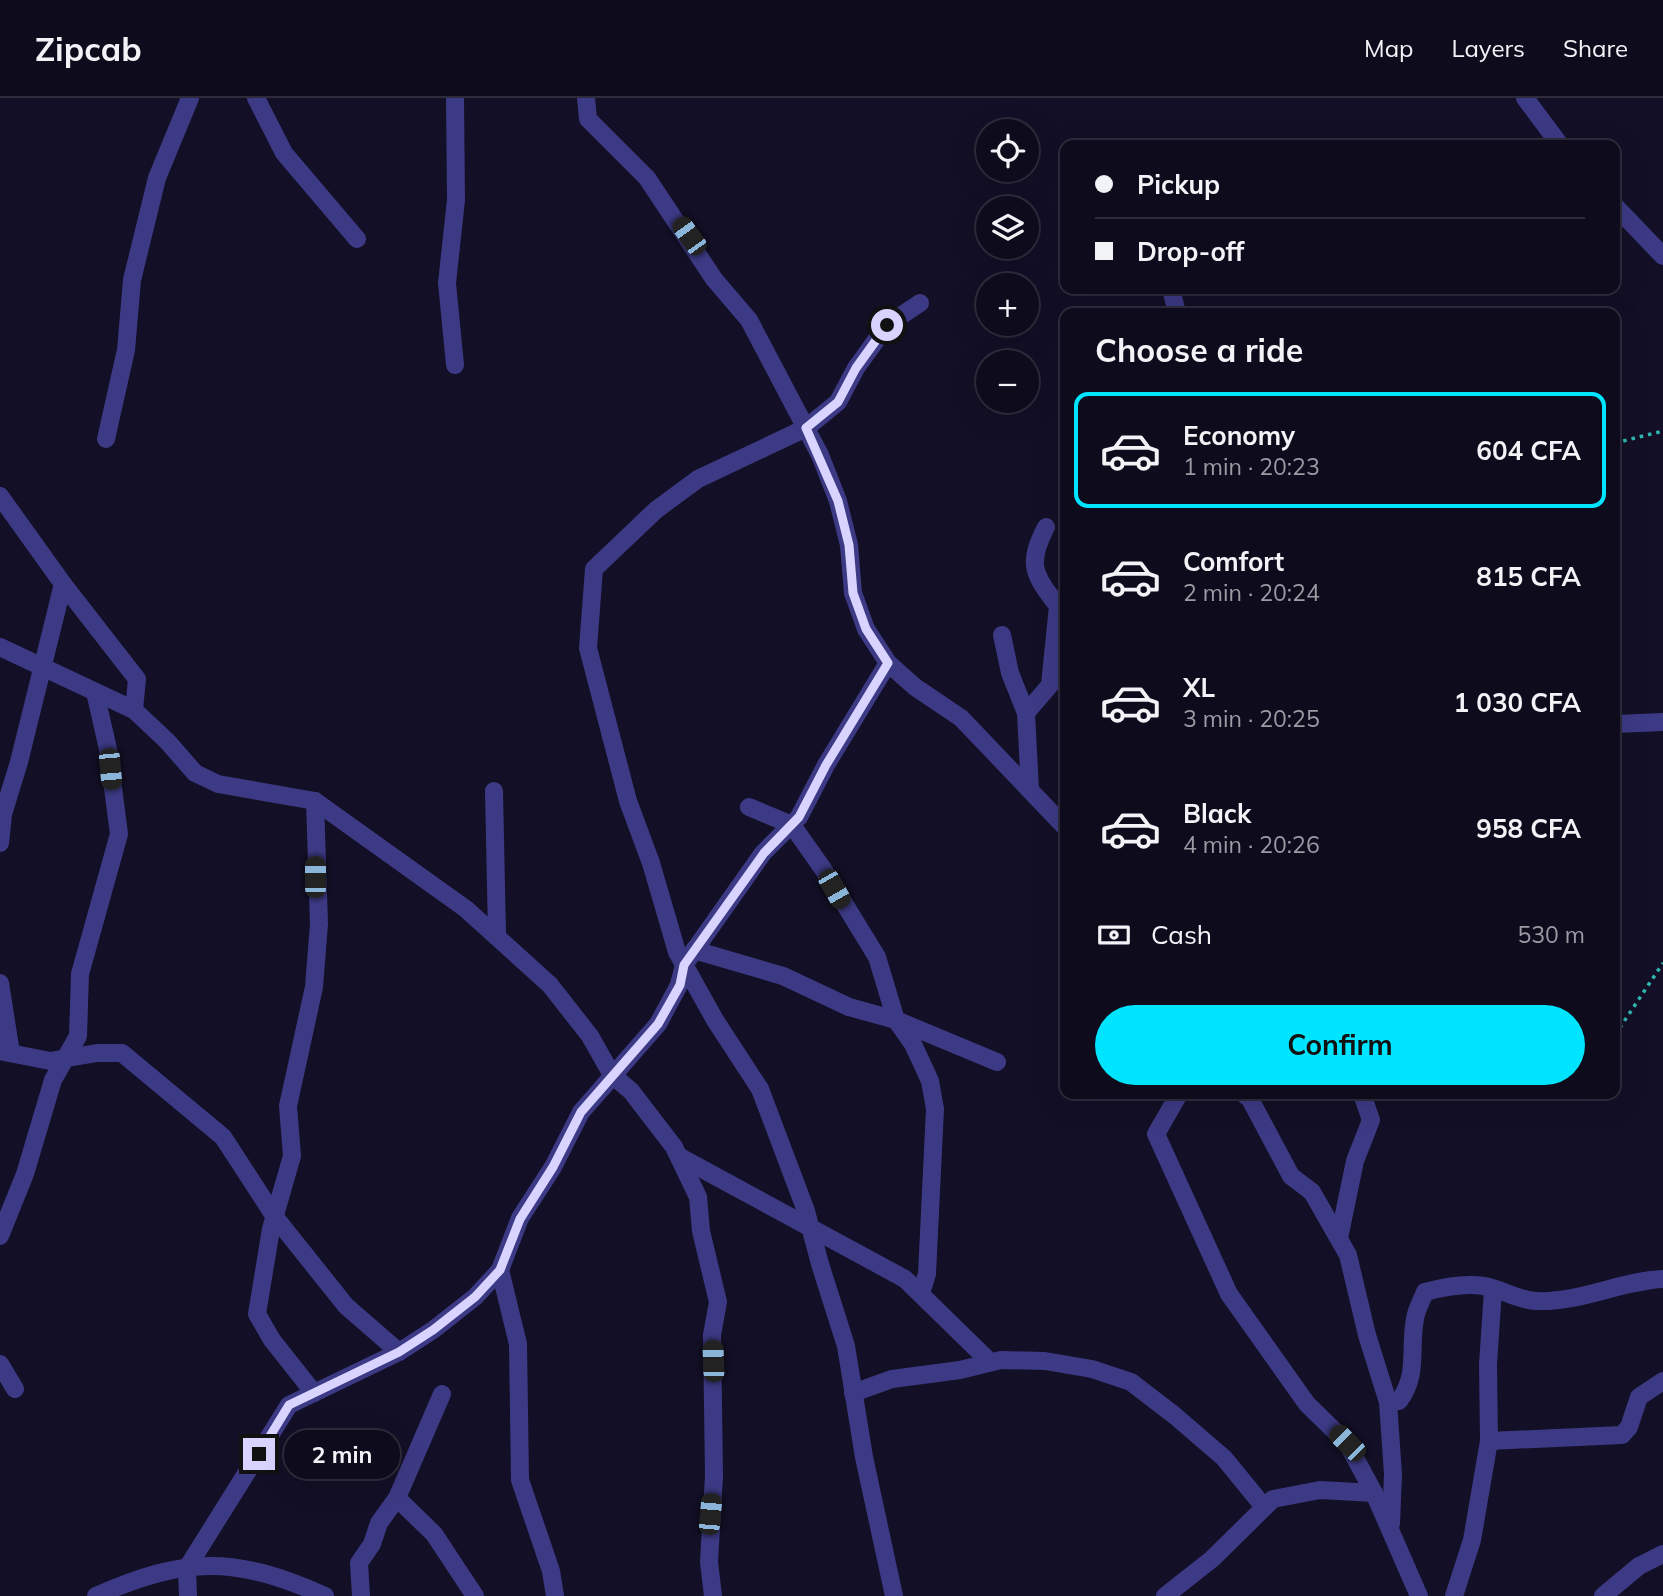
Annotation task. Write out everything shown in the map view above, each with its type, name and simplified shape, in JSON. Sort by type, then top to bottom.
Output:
[{"type":"street","points":[[106,439],[126,350],[132,280],[157,178],[190,98]]},
{"type":"street","points":[[256,98],[284,153],[357,239]]},
{"type":"street","points":[[455,98],[456,200],[447,283],[455,365]]},
{"type":"street","points":[[586,98],[588,118],[647,178],[714,279],[749,320],[806,428],[838,501],[849,545],[853,593],[866,629],[888,663],[915,687],[961,718],[1060,822]]},
{"type":"street","points":[[1525,98],[1556,140]]},
{"type":"street","points":[[1620,211],[1663,256]]},
{"type":"street","points":[[920,303],[887,325],[856,368],[838,402],[806,428],[698,479],[656,510],[594,569],[588,648],[628,801],[651,863],[677,952],[689,957],[783,976],[849,1007],[896,1020],[997,1062]]},
{"type":"street","points":[[0,496],[63,584],[137,679],[134,710]]},
{"type":"street","points":[[1026,713],[1050,685],[1054,661],[1058,606],[1040,583],[1033,566],[1035,548],[1046,527]]},
{"type":"street","points":[[0,843],[3,814],[19,762],[63,584]]},
{"type":"street","points":[[1002,635],[1010,673],[1026,713],[1030,790]]},
{"type":"street","points":[[0,647],[134,710],[195,772],[218,784],[315,801],[497,934],[550,985],[590,1036],[612,1075],[631,1091],[680,1157],[698,1197],[701,1231],[718,1302],[712,1335],[714,1476],[709,1562],[713,1596]]},
{"type":"street","points":[[188,1596],[187,1568],[289,1405],[399,1352],[433,1330],[475,1297],[500,1270],[520,1219],[553,1167],[581,1112],[658,1024],[680,985],[689,957],[764,853],[792,825],[888,663]]},
{"type":"street","points":[[0,1236],[25,1174],[53,1080],[78,1036],[80,974],[119,834],[108,749],[95,692]]},
{"type":"street","points":[[1620,724],[1663,722]]},
{"type":"street","points":[[494,791],[497,934]]},
{"type":"street","points":[[314,1393],[272,1340],[257,1314],[275,1217],[292,1156],[288,1106],[292,1077],[314,987],[319,923],[315,801]]},
{"type":"street","points":[[749,807],[792,825],[877,957],[896,1020],[913,1044],[930,1081],[935,1110],[927,1274],[921,1293]]},
{"type":"street","points":[[689,957],[715,1020],[760,1089],[791,1166],[811,1228],[846,1346],[894,1596]]},
{"type":"street","points":[[0,983],[6,1052],[50,1061],[122,1053],[223,1137],[275,1217],[346,1306],[399,1352]]},
{"type":"street","points":[[1176,1099],[1156,1134],[1229,1294],[1307,1404],[1347,1443],[1374,1493],[1419,1596]]},
{"type":"street","points":[[1250,1099],[1291,1176],[1312,1192],[1348,1255],[1367,1335],[1388,1402],[1393,1474],[1390,1531]]},
{"type":"street","points":[[1339,1238],[1355,1161],[1371,1120],[1364,1099]]},
{"type":"street","points":[[680,1157],[878,1263],[921,1293],[990,1362]]},
{"type":"street","points":[[500,1270],[518,1344],[520,1480],[551,1571],[555,1596]]},
{"type":"street","points":[[1388,1402],[1399,1401],[1409,1388],[1415,1356],[1415,1319],[1425,1292],[1445,1286],[1484,1286],[1535,1301],[1581,1297],[1648,1280],[1663,1279]]},
{"type":"street","points":[[1454,1596],[1472,1540],[1489,1441],[1488,1364],[1493,1290]]},
{"type":"street","points":[[853,1393],[892,1379],[990,1362],[1045,1361],[1093,1369],[1131,1382],[1224,1458],[1264,1507]]},
{"type":"street","points":[[0,1364],[15,1389]]},
{"type":"street","points":[[1489,1441],[1622,1435],[1629,1427],[1639,1397],[1663,1381]]},
{"type":"street","points":[[361,1596],[359,1563],[372,1544],[379,1523],[397,1498],[442,1394]]},
{"type":"street","points":[[1165,1596],[1213,1559],[1273,1499],[1320,1490],[1374,1493]]},
{"type":"street","points":[[397,1498],[434,1534],[475,1596]]},
{"type":"street","points":[[1603,1596],[1639,1566],[1663,1554]]},
{"type":"street","points":[[96,1596],[130,1581],[213,1563],[263,1572],[288,1588],[325,1596]]},
{"type":"path","points":[[1620,442],[1663,431]]},
{"type":"path","points":[[1620,1028],[1663,963]]},
{"type":"route","points":[[259,1454],[289,1405],[399,1352],[433,1330],[475,1297],[500,1270],[520,1219],[553,1167],[581,1112],[658,1024],[680,985],[684,965],[722,908],[764,853],[799,817],[826,765],[888,663],[866,629],[853,593],[849,545],[838,501],[806,428],[838,402],[856,368],[887,325]]}]
